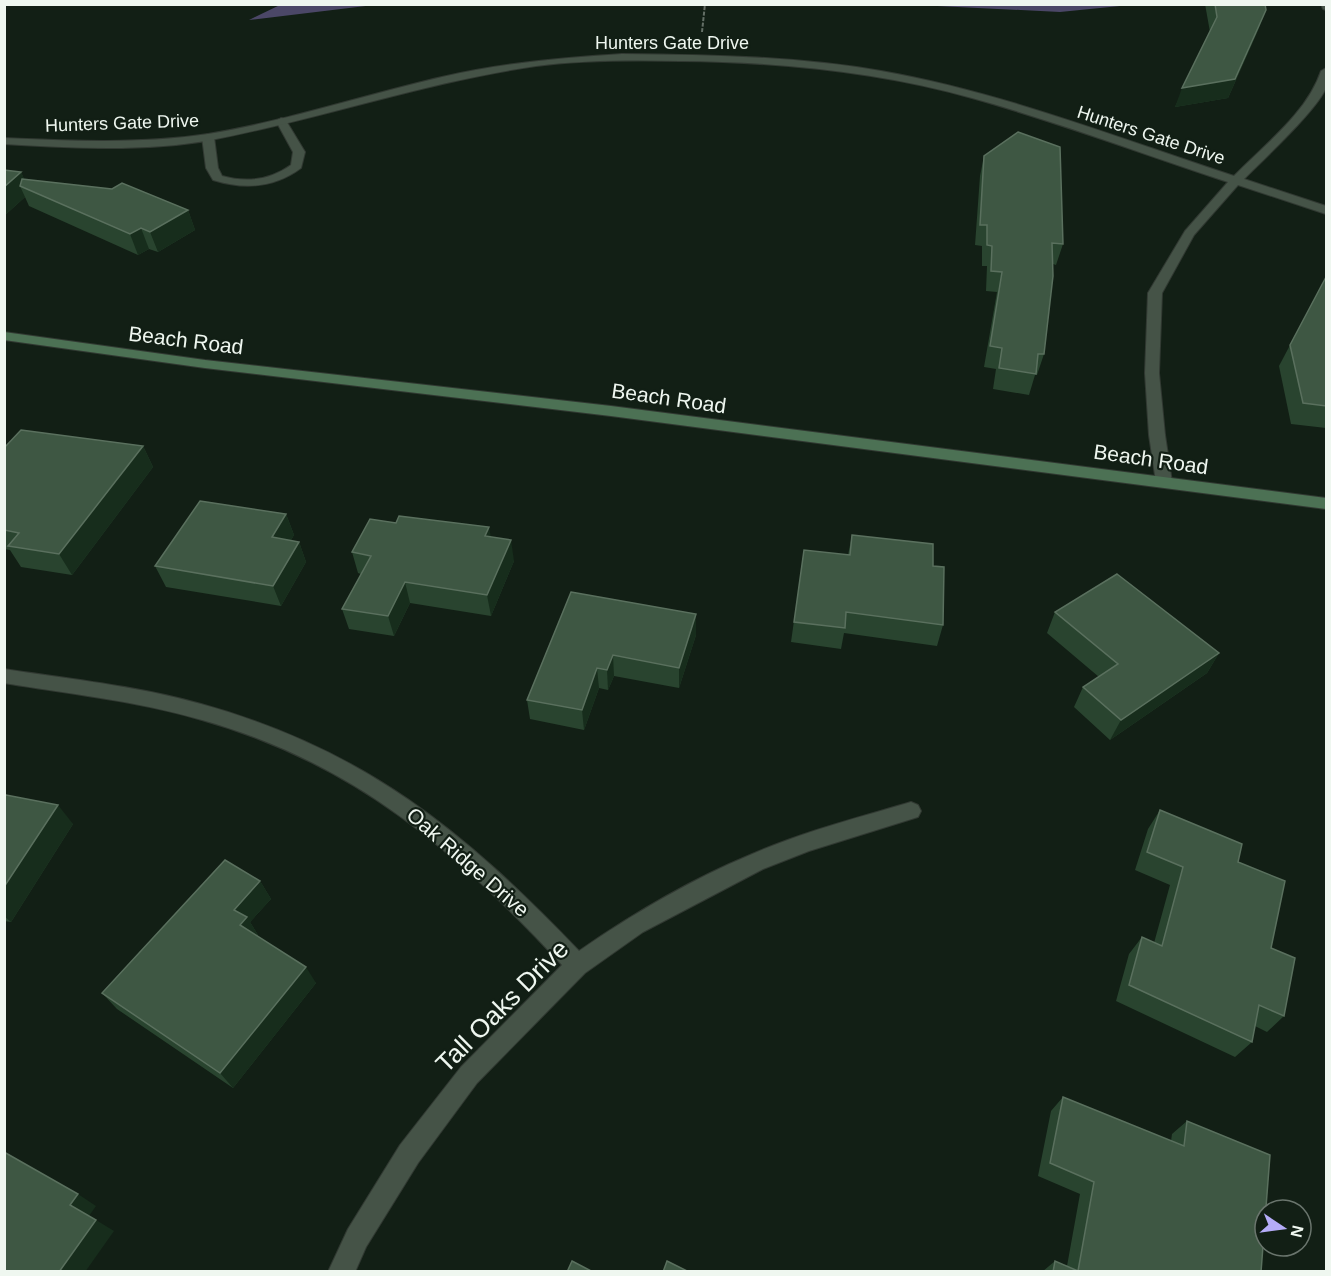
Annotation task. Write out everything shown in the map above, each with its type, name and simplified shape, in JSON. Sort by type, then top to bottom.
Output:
[{"type":"street","name":"Hunters Gate Drive","points":[[4,141],[135,143],[208,136],[281,121],[445,80],[538,63],[622,57],[750,59],[846,69],[951,89],[1022,110],[1326,210]]},
{"type":"street","points":[[1164,482],[1157,435],[1152,373],[1155,292],[1189,234],[1298,117],[1320,89],[1326,71]]},
{"type":"street","points":[[208,136],[212,168],[217,178],[241,184],[256,184],[280,177],[297,166],[299,152],[281,121]]},
{"type":"street","name":"Beach Road","points":[[4,336],[205,364],[611,411],[1326,504]]},
{"type":"street","name":"Oak Ridge Drive","points":[[4,676],[165,703],[264,733],[313,753],[375,787],[429,824],[480,867],[577,965]]},
{"type":"street","name":"Tall Oaks Drive","points":[[341,1272],[357,1238],[409,1154],[462,1084],[577,965],[636,925],[756,862],[807,842],[911,812]]},
{"type":"path","points":[[702,34],[705,4]]},
{"type":"shaded area","points":[[282,4],[374,4],[374,5],[249,20]]},
{"type":"shaded area","points":[[1130,4],[1060,12],[917,5]]},
{"type":"building","points":[[1215,4],[1265,4],[1266,10],[1235,79],[1182,88],[1217,17]]},
{"type":"building","points":[[1018,132],[1060,147],[1063,244],[1052,243],[1053,276],[1044,354],[1038,354],[1036,374],[999,368],[1002,348],[990,346],[1002,272],[991,271],[992,246],[987,245],[987,225],[980,225],[984,156]]},
{"type":"building","points":[[4,170],[21,172],[4,187]]},
{"type":"building","points":[[22,179],[112,189],[122,183],[188,210],[150,232],[141,228],[130,234],[20,186]]},
{"type":"building","points":[[1326,277],[1326,406],[1303,403],[1290,345]]},
{"type":"building","points":[[21,430],[143,446],[59,554],[8,546],[19,533],[4,530],[4,448]]},
{"type":"building","points":[[200,501],[286,514],[272,537],[299,542],[273,586],[155,566]]},
{"type":"building","points":[[399,516],[489,527],[485,536],[511,540],[487,595],[405,582],[388,616],[342,609],[371,556],[352,552],[370,519],[396,523]]},
{"type":"building","points":[[852,535],[933,544],[933,566],[944,567],[943,625],[846,612],[845,628],[794,622],[804,550],[850,555]]},
{"type":"building","points":[[1117,574],[1219,653],[1121,720],[1083,687],[1118,664],[1055,612]]},
{"type":"building","points":[[571,592],[696,614],[679,668],[613,655],[607,670],[597,668],[582,710],[527,700]]},
{"type":"building","points":[[6,795],[58,805],[4,887],[4,797]]},
{"type":"building","points":[[1160,810],[1242,844],[1238,862],[1285,881],[1271,948],[1295,958],[1284,1016],[1259,1005],[1252,1042],[1129,985],[1142,937],[1162,946],[1183,867],[1147,852]]},
{"type":"building","points":[[225,860],[260,881],[234,910],[247,917],[240,925],[306,967],[220,1073],[102,993]]},
{"type":"building","points":[[1063,1097],[1184,1146],[1187,1121],[1270,1155],[1267,1198],[1253,1198],[1253,1258],[1262,1258],[1261,1272],[1053,1272],[1055,1261],[1078,1271],[1094,1182],[1050,1163]]},
{"type":"building","points":[[4,1152],[78,1194],[70,1205],[96,1220],[59,1272],[4,1272]]},
{"type":"building","points":[[572,1261],[593,1272],[567,1272]]},
{"type":"building","points":[[667,1261],[689,1272],[663,1272]]}]
